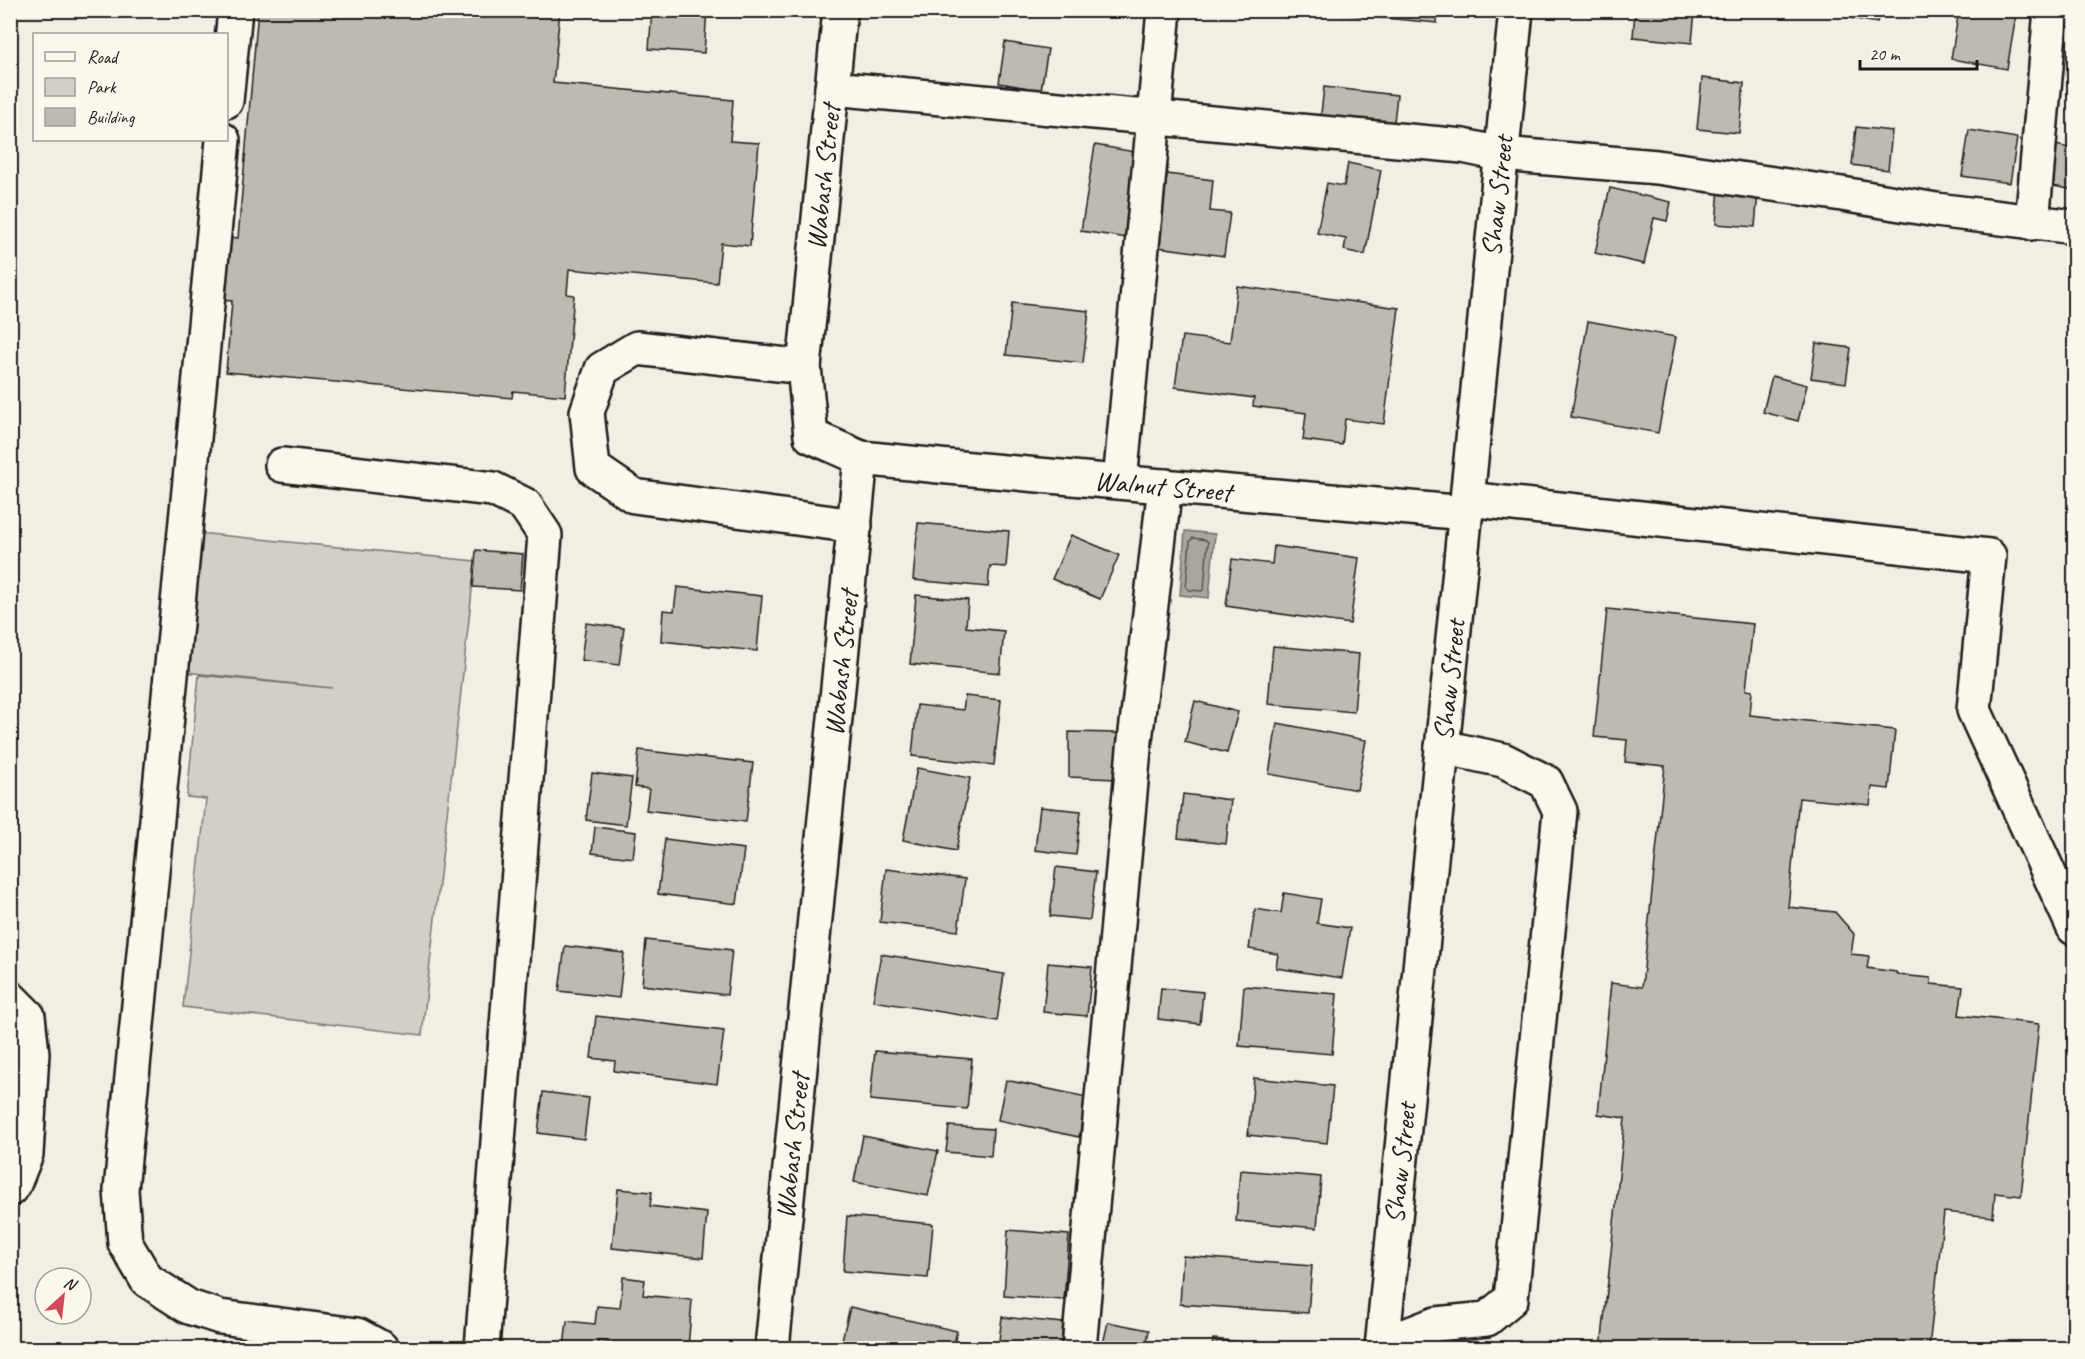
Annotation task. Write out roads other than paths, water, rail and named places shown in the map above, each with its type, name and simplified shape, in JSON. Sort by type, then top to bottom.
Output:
[{"type":"street","points":[[228,81],[235,10]]},
{"type":"street","name":"Wabash Street","points":[[772,1348],[861,458],[811,436],[804,367],[840,10]]},
{"type":"street","points":[[1120,482],[1164,10]]},
{"type":"street","name":"Shaw Street","points":[[1382,1346],[1516,10]]},
{"type":"street","points":[[2032,223],[2051,10]]},
{"type":"street","points":[[832,88],[1463,146],[1501,154],[1657,167],[2032,223],[2074,227]]},
{"type":"street","points":[[223,141],[121,1190],[125,1243],[147,1280],[189,1307],[220,1317],[357,1335],[381,1348]]},
{"type":"street","points":[[804,367],[637,348],[602,369],[586,412],[593,468],[634,496],[855,526]]},
{"type":"street","name":"Walnut Street","points":[[861,458],[1165,486],[1466,506],[1989,556],[1974,711],[2074,928]]},
{"type":"street","points":[[282,465],[493,489],[525,505],[545,535],[482,1348]]},
{"type":"street","points":[[1078,1348],[1134,749],[1165,486]]},
{"type":"street","points":[[1382,1346],[1436,1324],[1487,1318],[1511,1299],[1560,812],[1546,782],[1503,760],[1442,747]]},
{"type":"street","points":[[10,998],[28,1016],[32,1053],[26,1154],[10,1189]]},
{"type":"water","points":[[1185,531],[1215,534],[1209,598],[1180,595]]}]
